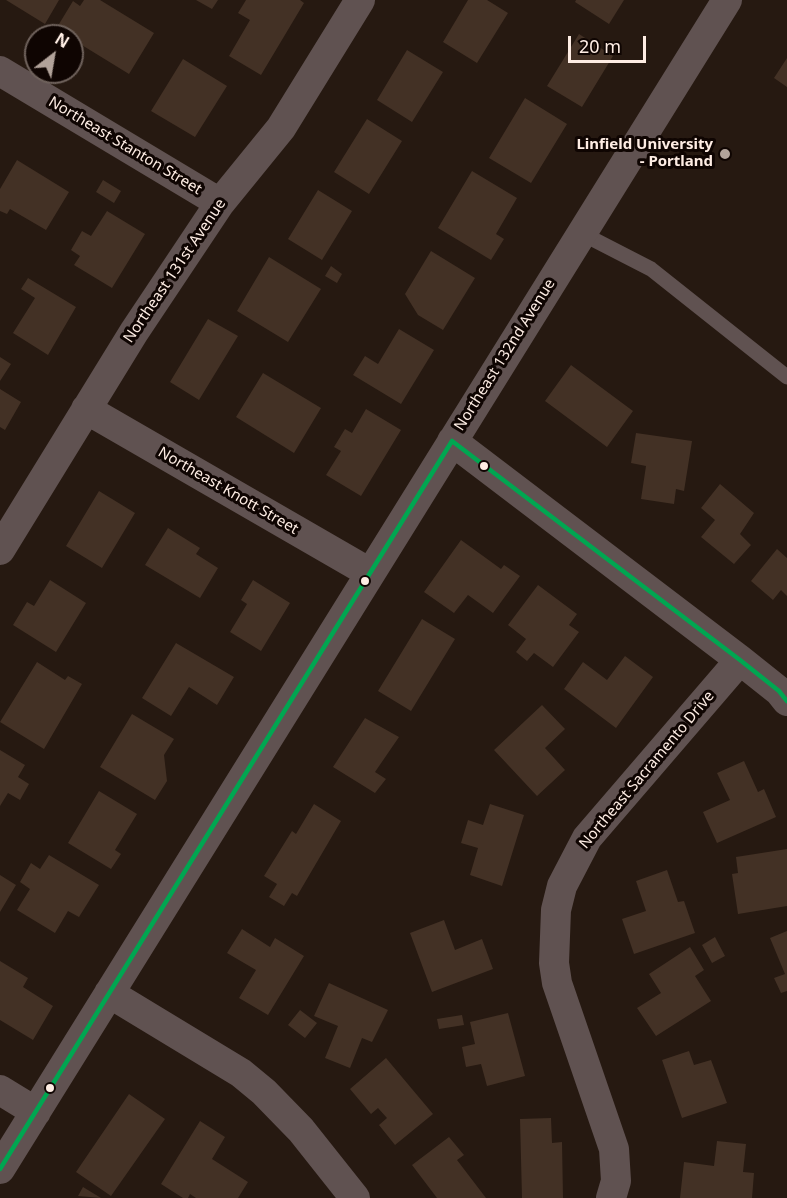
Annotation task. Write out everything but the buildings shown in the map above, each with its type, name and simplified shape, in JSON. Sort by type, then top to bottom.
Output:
[{"type":"street","name":"Northeast 131st Avenue","points":[[0,550],[134,332],[220,203],[281,128],[360,0]]},
{"type":"street","name":"Northeast 132nd Avenue","points":[[0,1169],[727,0]]},
{"type":"street","name":"Northeast Stanton Street","points":[[0,71],[220,203]]},
{"type":"street","name":"Northeast Knott Street","points":[[86,409],[370,573]]},
{"type":"street","points":[[452,441],[740,660],[787,701]]},
{"type":"street","name":"Northeast Sacramento Drive","points":[[611,1198],[616,1181],[614,1149],[557,982],[554,963],[556,910],[562,886],[587,838],[740,660]]},
{"type":"street","points":[[109,993],[241,1073],[264,1092],[301,1130],[355,1198]]},
{"type":"street","points":[[0,1090],[36,1112]]},
{"type":"lane","points":[[581,233],[651,270],[787,377]]},
{"type":"transit line","points":[[452,441],[740,660],[779,691],[787,701]]},
{"type":"transit line","points":[[0,1169],[452,441]]},
{"type":"place","name":"Linfield University - Portland","points":[[725,154]]}]
